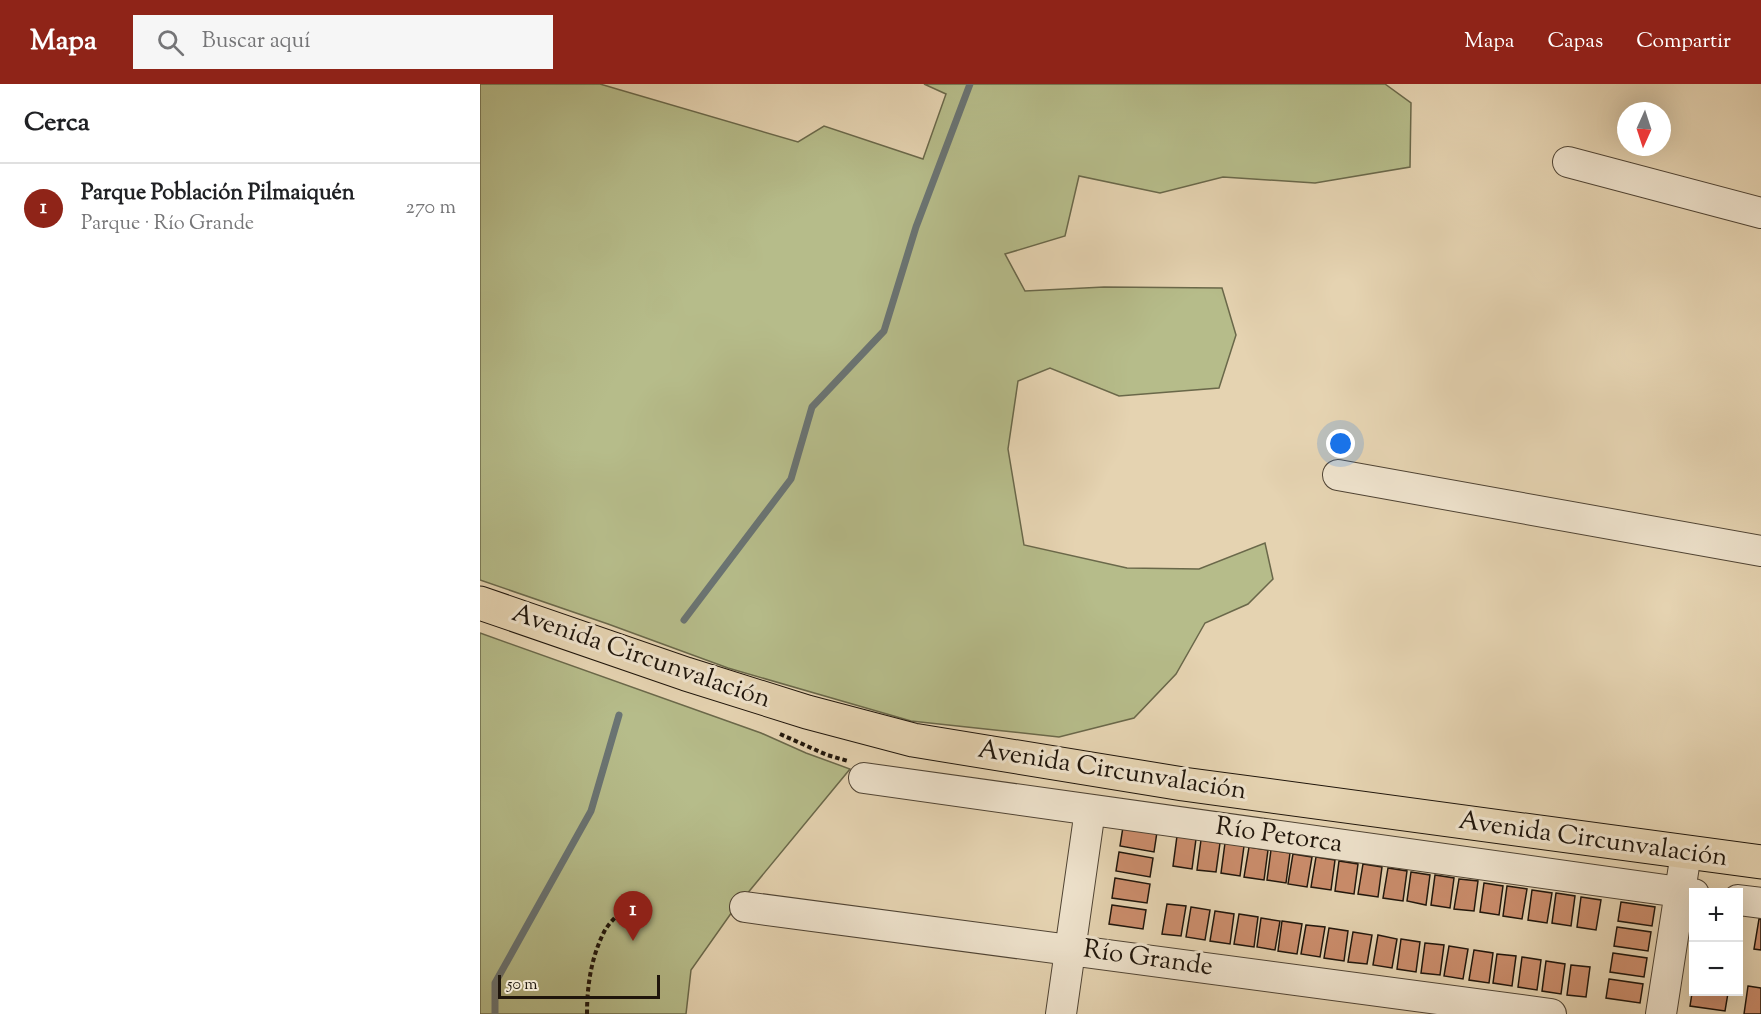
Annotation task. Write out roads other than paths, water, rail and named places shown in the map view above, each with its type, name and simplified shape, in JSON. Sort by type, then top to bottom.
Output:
[{"type":"main road","name":"Avenida Circunvalación","points":[[480,603],[796,709],[913,740],[1183,784],[1761,862]]},
{"type":"street","points":[[1568,162],[1761,213]]},
{"type":"street","points":[[1338,475],[1761,550]]},
{"type":"street","name":"Río Petorca","points":[[864,778],[1687,893]]},
{"type":"street","points":[[1061,1014],[1090,810]]},
{"type":"street","points":[[1660,1014],[1687,893],[1686,853]]},
{"type":"street","points":[[1743,901],[1761,903]]},
{"type":"street","name":"Río Grande","points":[[745,907],[1551,1014]]},
{"type":"waterway","points":[[684,620],[791,479],[812,407],[884,331],[916,227],[970,84]]},
{"type":"waterway","points":[[495,1014],[495,983],[591,811],[619,715]]},
{"type":"place","name":"Parque Población Pilmaiquén","points":[[633,941]]}]
